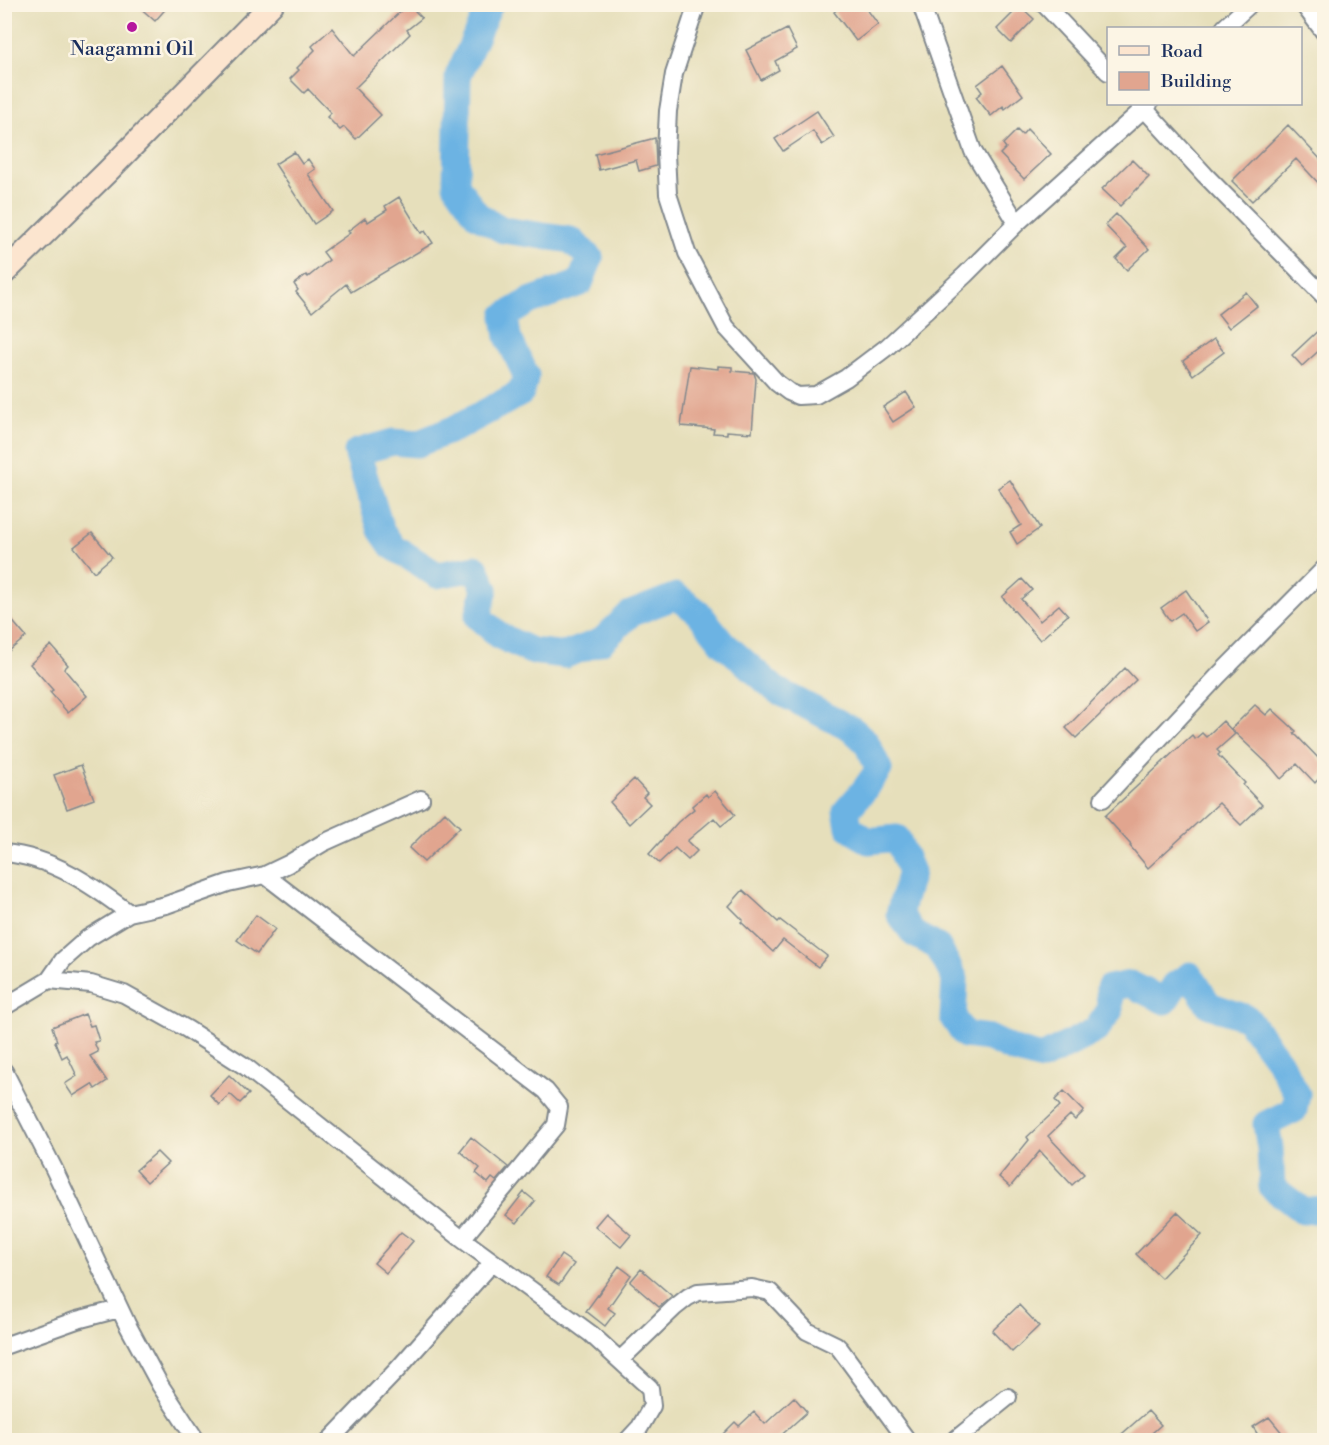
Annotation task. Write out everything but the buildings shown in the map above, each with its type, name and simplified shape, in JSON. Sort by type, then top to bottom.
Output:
[{"type":"main road","points":[[4,273],[272,4]]},
{"type":"street","points":[[697,4],[674,74],[668,111],[666,153],[668,194],[687,253],[726,327],[777,383],[789,392],[798,396],[816,395],[846,378],[887,347],[1144,105],[1205,175],[1324,296]]},
{"type":"street","points":[[921,4],[973,151],[1017,224]]},
{"type":"street","points":[[1044,4],[1107,71]]},
{"type":"street","points":[[1225,27],[1250,4]]},
{"type":"street","points":[[1303,4],[1324,32]]},
{"type":"street","points":[[1103,799],[1219,675],[1324,569]]},
{"type":"street","points":[[4,1007],[50,980],[63,960],[88,938],[129,913],[166,905],[228,883],[265,875],[323,843],[421,799]]},
{"type":"street","points":[[4,853],[24,854],[59,868],[98,889],[129,913]]},
{"type":"street","points":[[265,875],[546,1091],[559,1107],[556,1125],[462,1239]]},
{"type":"street","points":[[50,980],[92,984],[124,994],[187,1029],[262,1079],[462,1239],[563,1312],[621,1359],[646,1384],[652,1397],[652,1406],[647,1417],[628,1440]]},
{"type":"street","points":[[4,1071],[54,1169],[119,1309],[160,1385],[196,1440]]},
{"type":"street","points":[[330,1440],[397,1370],[493,1262]]},
{"type":"street","points":[[621,1359],[688,1297],[698,1292],[761,1288],[773,1295],[807,1331],[840,1349],[907,1440]]},
{"type":"street","points":[[4,1346],[69,1323],[119,1309]]},
{"type":"street","points":[[955,1440],[1008,1397]]},
{"type":"waterway","points":[[490,4],[458,76],[456,185],[477,215],[503,230],[571,240],[590,258],[580,283],[530,301],[505,316],[508,337],[526,375],[521,393],[456,428],[417,444],[393,442],[357,452],[381,530],[392,546],[437,575],[476,568],[485,589],[478,617],[500,636],[531,651],[565,655],[602,641],[630,614],[676,596],[698,612],[723,643],[776,690],[853,730],[866,742],[879,769],[846,811],[849,827],[868,841],[897,838],[911,872],[899,914],[914,934],[938,947],[955,979],[953,1018],[965,1035],[989,1038],[1014,1050],[1042,1058],[1096,1030],[1110,1010],[1109,988],[1130,984],[1165,1001],[1175,985],[1190,975],[1209,1005],[1247,1018],[1279,1061],[1297,1094],[1294,1110],[1266,1124],[1272,1187],[1303,1211],[1324,1209]]},
{"type":"place","name":"Naagamni Oil","points":[[132,27]]}]
